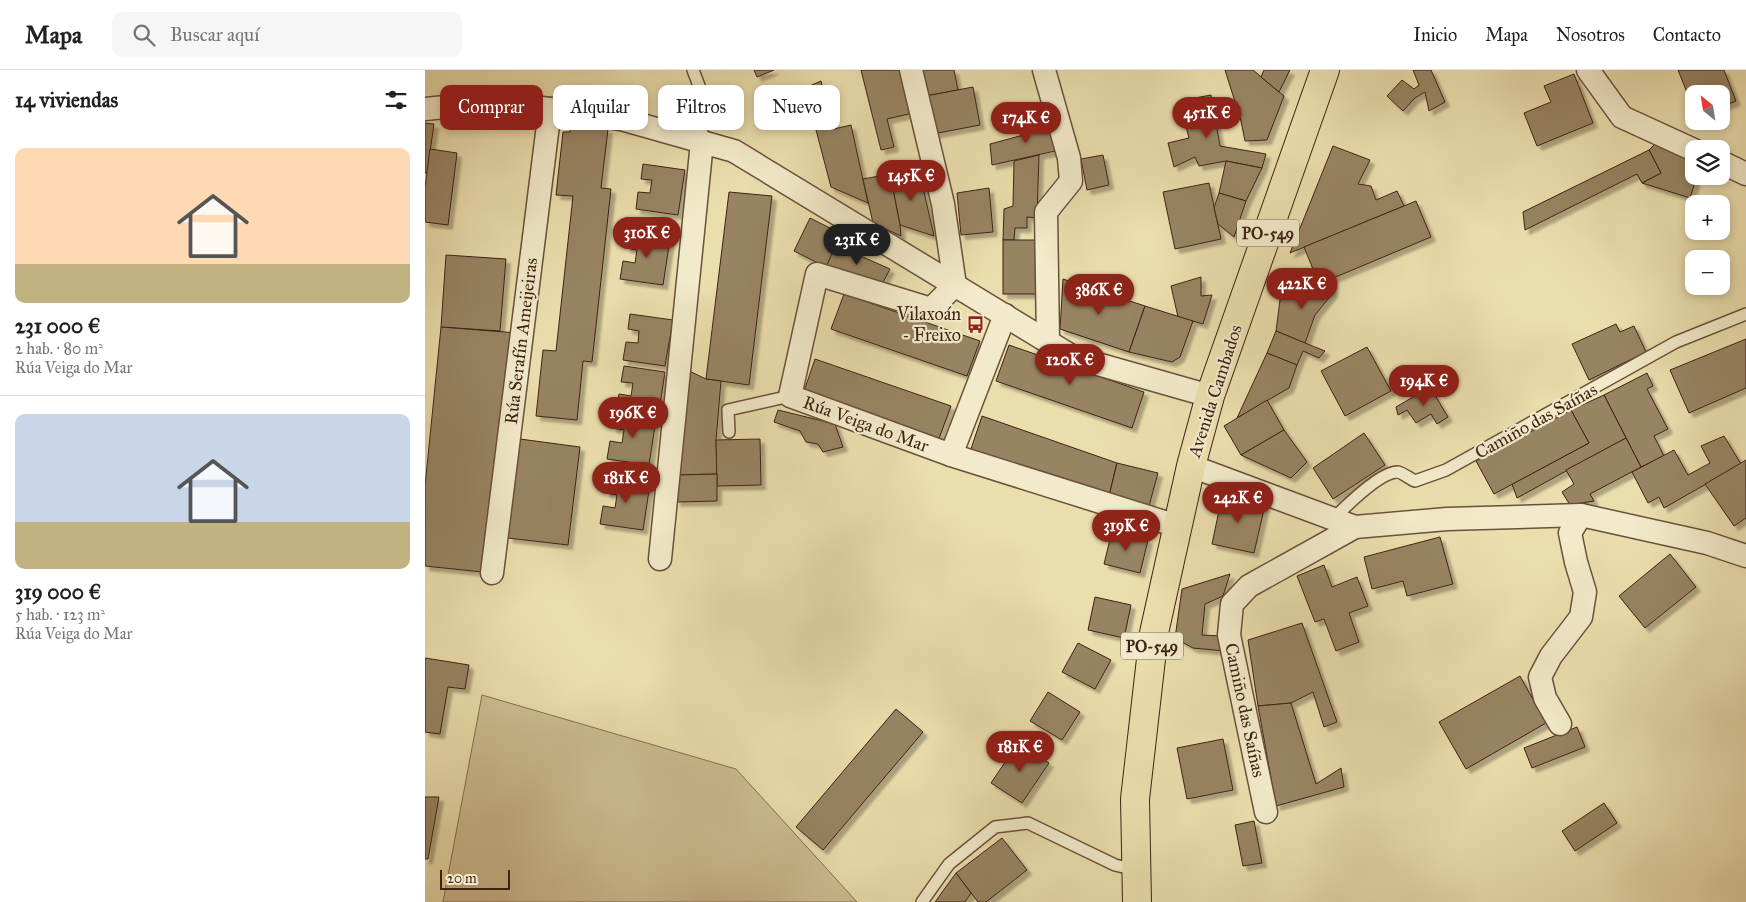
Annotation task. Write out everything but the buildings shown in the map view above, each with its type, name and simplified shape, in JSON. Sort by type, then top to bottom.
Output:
[{"type":"main road","name":"Avenida Cambados","points":[[1137,902],[1135,799],[1154,632],[1177,526],[1210,396],[1325,70]]},
{"type":"street","points":[[911,70],[943,204],[955,285]]},
{"type":"street","points":[[1044,70],[1069,158],[1071,182],[1046,212],[1049,341]]},
{"type":"street","points":[[1588,70],[1622,117],[1685,146]]},
{"type":"street","points":[[425,109],[464,106],[527,106],[550,109],[621,119],[734,151],[1073,357],[1210,396]]},
{"type":"street","name":"Rúa Serafín Ameijeiras","points":[[492,572],[550,109]]},
{"type":"street","points":[[660,559],[702,142]]},
{"type":"street","points":[[1730,166],[1746,174]]},
{"type":"street","name":"Rúa Veiga do Mar","points":[[955,285],[931,309],[817,274],[790,396],[951,456],[1177,526]]},
{"type":"street","name":"Rúa Veiga do Mar","points":[[951,456],[1005,315]]},
{"type":"street","name":"Camiño das Saíñas","points":[[1191,466],[1355,527]]},
{"type":"street","points":[[1560,724],[1545,698],[1540,677],[1551,656],[1581,617],[1585,592],[1570,533],[1581,515]]},
{"type":"street","name":"Camiño das Saíñas","points":[[1266,812],[1229,635],[1232,604],[1249,586],[1355,527],[1447,519],[1581,515],[1707,543],[1746,556]]},
{"type":"lane","points":[[693,70],[701,90],[702,142]]},
{"type":"lane","name":"Camiño das Saíñas","points":[[1333,519],[1365,489],[1388,474],[1399,472],[1415,481],[1446,470],[1676,342],[1746,314]]},
{"type":"lane","points":[[729,432],[728,410],[790,396]]},
{"type":"lane","points":[[922,902],[949,864],[995,827],[1028,823],[1115,865],[1136,870]]},
{"type":"shaded area","points":[[482,695],[736,769],[857,902],[443,902]]},
{"type":"place","name":"Vilaxoán - Freixo","points":[[975,324]]}]
